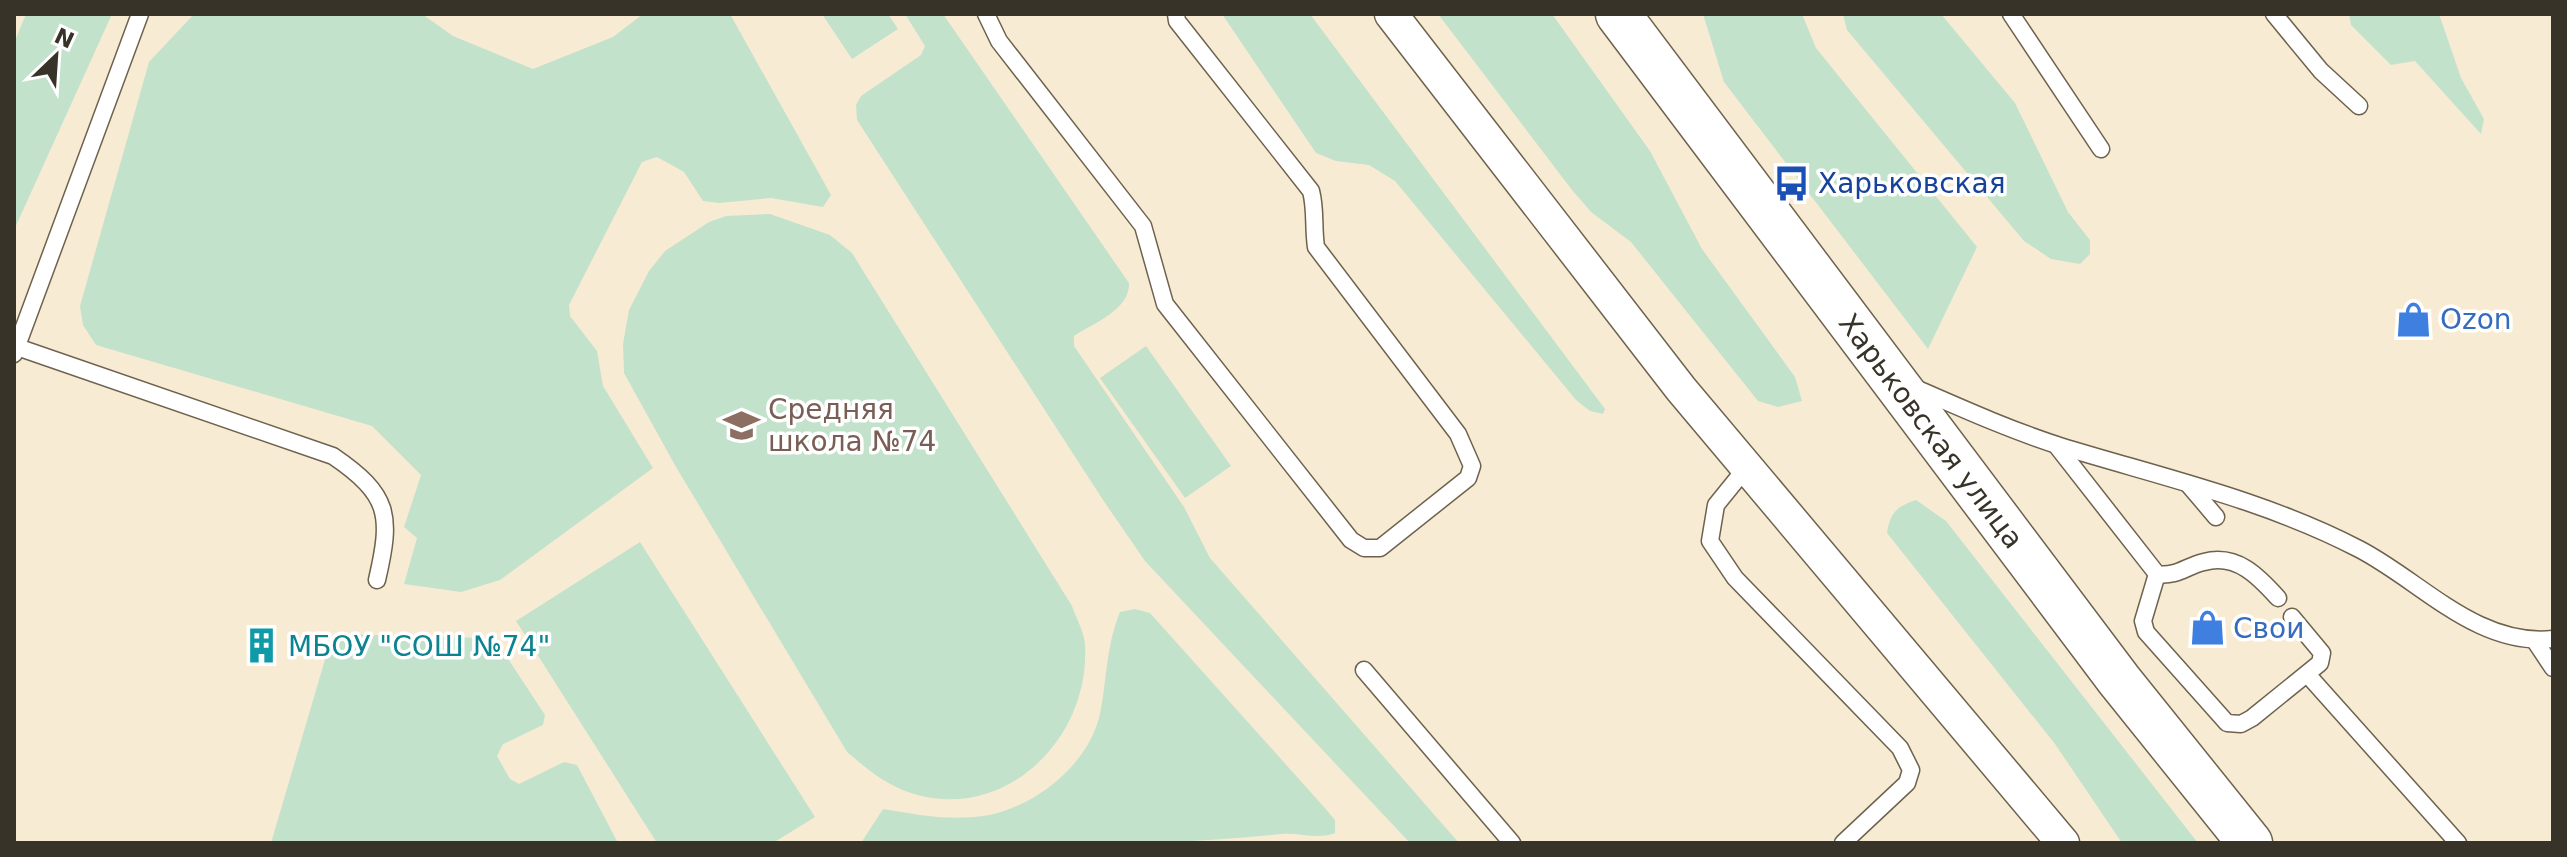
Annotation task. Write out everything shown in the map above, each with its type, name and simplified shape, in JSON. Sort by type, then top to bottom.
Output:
[{"type":"main road","name":"Харьковская улица","points":[[1618,14],[2119,680],[2250,843]]},
{"type":"street","points":[[1391,14],[1746,468],[2063,843]]},
{"type":"lane","points":[[140,14],[16,350],[333,456],[365,478],[380,501],[388,534],[377,580]]},
{"type":"lane","points":[[986,14],[999,41],[1143,226],[1165,304],[1351,540],[1364,548],[1380,548],[1468,478],[1472,466],[1458,434],[1316,247],[1313,225],[1316,209],[1311,191],[1177,21],[1176,14]]},
{"type":"lane","points":[[2011,14],[2101,149]]},
{"type":"lane","points":[[2274,14],[2321,71],[2359,106]]},
{"type":"lane","points":[[1890,376],[1976,415],[2056,445],[2187,483],[2303,522],[2363,551],[2469,620],[2509,636],[2535,641],[2553,639]]},
{"type":"lane","points":[[2056,445],[2157,574],[2172,576],[2203,562],[2220,560],[2255,573],[2278,598]]},
{"type":"lane","points":[[1746,468],[1716,505],[1710,541],[1735,578],[1908,758],[1911,770],[1907,783],[1843,843]]},
{"type":"lane","points":[[2187,483],[2216,517]]},
{"type":"lane","points":[[2157,574],[2143,621],[2146,632],[2222,721],[2241,724],[2252,718],[2320,663],[2322,653],[2292,617]]},
{"type":"lane","points":[[2535,641],[2553,668]]},
{"type":"lane","points":[[1364,670],[1512,843]]},
{"type":"lane","points":[[2307,674],[2458,843]]},
{"type":"green space","points":[[26,14],[112,14],[14,230],[14,43]]},
{"type":"green space","points":[[194,14],[422,14],[453,36],[533,69],[613,37],[643,14],[730,14],[831,195],[823,207],[771,198],[719,203],[703,201],[684,172],[657,157],[642,162],[569,305],[570,316],[597,351],[603,386],[653,468],[500,580],[461,592],[404,584],[417,538],[404,527],[421,475],[372,426],[96,345],[83,325],[80,306],[149,62]]},
{"type":"green space","points":[[822,14],[888,14],[898,29],[852,59]]},
{"type":"green space","points":[[905,14],[943,14],[1129,283],[1124,301],[1100,321],[1074,336],[1074,346],[1184,507],[1210,558],[1459,843],[1410,843],[1145,561],[1103,500],[857,120],[856,105],[861,96],[921,55],[925,46]]},
{"type":"green space","points":[[1222,14],[1310,14],[1605,409],[1603,414],[1590,411],[1576,400],[1395,181],[1369,165],[1336,161],[1316,153]]},
{"type":"green space","points":[[1438,14],[1552,14],[1650,151],[1702,249],[1795,377],[1802,401],[1778,407],[1758,401],[1631,242],[1591,212],[1572,190]]},
{"type":"green space","points":[[1703,14],[1802,14],[1816,48],[1977,247],[1928,349],[1724,82]]},
{"type":"green space","points":[[1843,14],[1941,14],[2015,103],[2068,212],[2090,240],[2090,254],[2080,264],[2051,259],[2024,241],[1847,30]]},
{"type":"green space","points":[[2349,14],[2439,14],[2461,78],[2484,119],[2481,134],[2415,61],[2391,65],[2351,25]]},
{"type":"green space","points":[[770,214],[830,235],[852,253],[1072,606],[1085,646],[1083,681],[1073,713],[1056,742],[1034,767],[1007,785],[976,796],[943,799],[908,792],[883,780],[847,752],[676,467],[624,373],[623,344],[629,310],[649,271],[665,251],[709,222],[726,216]]},
{"type":"green space","points":[[1146,346],[1231,466],[1185,498],[1100,378]]},
{"type":"green space","points":[[1916,500],[1946,521],[2198,843],[2122,843],[2055,744],[1887,533],[1896,511]]},
{"type":"green space","points":[[640,542],[815,817],[773,843],[657,843],[516,621]]},
{"type":"green space","points":[[1135,609],[1150,613],[1324,807],[1335,820],[1335,833],[1176,842],[861,843],[883,809],[939,817],[974,817],[1015,807],[1053,784],[1083,752],[1093,734],[1100,714],[1115,625],[1120,612]]},
{"type":"green space","points":[[342,634],[482,638],[499,645],[545,715],[543,725],[503,744],[497,756],[510,779],[519,784],[564,762],[577,765],[618,843],[271,843],[329,646]]},
{"type":"place","name":"Харьковская","points":[[1792,183]]},
{"type":"place","name":"Ozon","points":[[2414,319]]},
{"type":"place","name":"Средняя школа №74","points":[[742,425]]},
{"type":"place","name":"Свои","points":[[2207,628]]},
{"type":"place","name":"МБОУ \"СОШ №74\"","points":[[262,646]]}]
